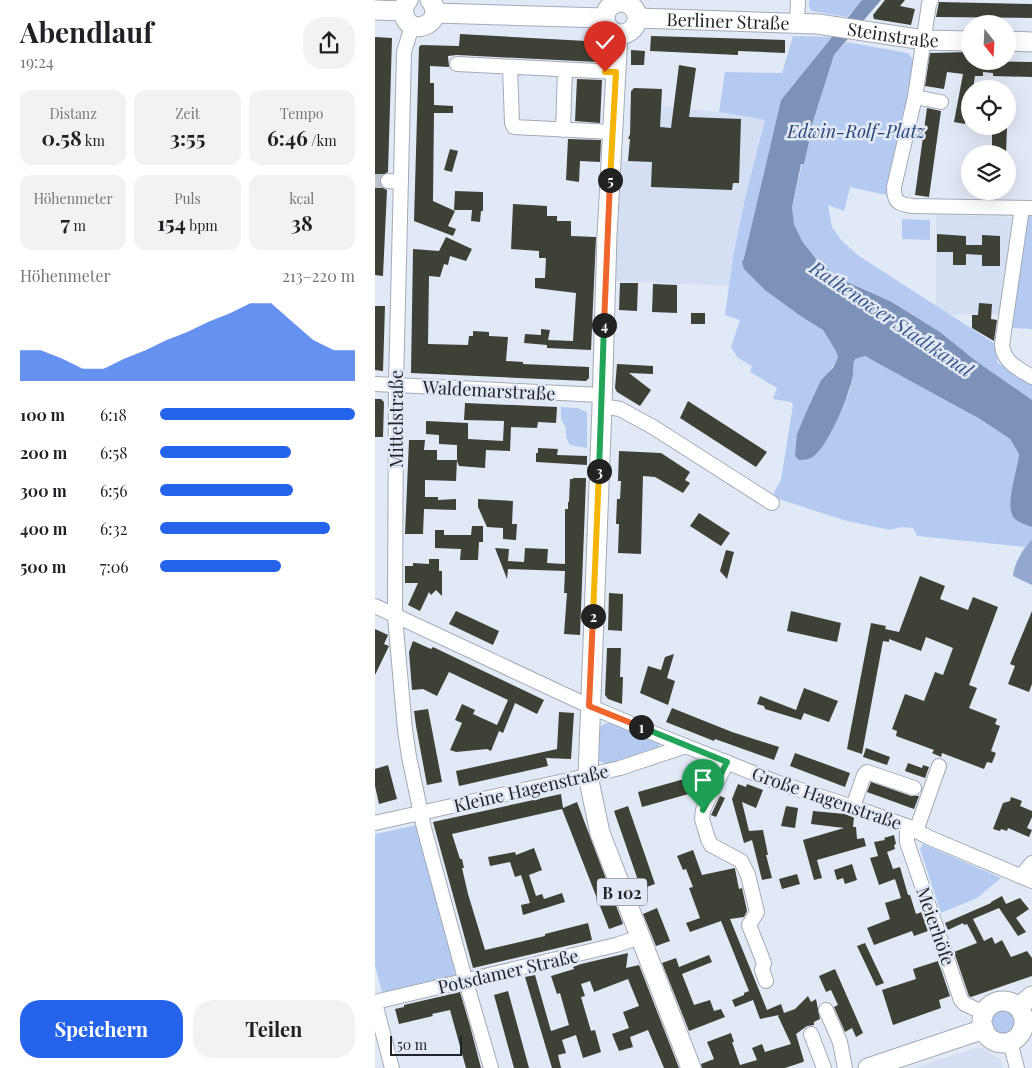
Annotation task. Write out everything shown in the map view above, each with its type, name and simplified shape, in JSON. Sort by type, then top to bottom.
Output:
[{"type":"main road","points":[[623,1],[632,6],[638,18],[629,33],[618,34],[610,30],[604,18],[608,8],[617,2],[623,1]]},
{"type":"main road","points":[[375,10],[408,12],[422,27],[431,22],[433,6],[604,18]]},
{"type":"main road","name":"Berliner Straße","points":[[638,18],[818,24]]},
{"type":"main road","name":"Steinstraße","points":[[818,24],[923,40],[961,40]]},
{"type":"main road","name":"B 102","points":[[618,34],[605,284],[588,776],[600,834],[691,1068]]},
{"type":"main road","points":[[1016,41],[1032,42]]},
{"type":"main road","points":[[1025,1001],[1024,1027],[1017,1038],[1010,1042],[1002,1043],[994,1041],[988,1036],[984,1021],[989,1007],[999,1002],[1025,1001]]},
{"type":"main road","points":[[868,1068],[984,1021]]},
{"type":"street","points":[[797,23],[798,0]]},
{"type":"street","points":[[931,0],[915,97],[894,187],[894,196],[903,205],[1027,208],[1002,345],[1003,354],[1009,362],[1032,377]]},
{"type":"street","name":"Mittelstraße","points":[[408,12],[394,181],[396,385],[395,617],[409,758],[421,812],[491,1068]]},
{"type":"street","points":[[457,64],[616,72]]},
{"type":"street","points":[[510,67],[512,123],[514,127],[612,132]]},
{"type":"street","points":[[563,130],[565,70]]},
{"type":"street","points":[[915,97],[941,102]]},
{"type":"street","name":"Waldemarstraße","points":[[375,384],[602,401],[653,427],[772,503]]},
{"type":"street","name":"Große Hagenstraße","points":[[375,606],[589,706],[776,782],[853,807],[912,829],[1027,879]]},
{"type":"street","name":"Kleine Hagenstraße","points":[[375,823],[588,776],[620,768],[686,746]]},
{"type":"street","points":[[727,762],[703,810],[702,819],[711,845],[741,862],[749,875],[757,912],[749,924],[764,963],[762,970],[766,982]]},
{"type":"street","points":[[912,829],[939,766]]},
{"type":"street","points":[[853,807],[864,775],[867,772],[914,788]]},
{"type":"street","name":"Meierhöfe","points":[[912,829],[907,842],[961,1000],[984,1021]]},
{"type":"street","points":[[1027,879],[1032,863]]},
{"type":"street","name":"Potsdamer Straße","points":[[375,1003],[616,945],[640,937]]},
{"type":"street","points":[[375,1003],[392,1068]]},
{"type":"street","points":[[826,1010],[840,1042],[845,1068]]},
{"type":"street","points":[[811,1034],[824,1068]]},
{"type":"street","points":[[1010,1042],[1017,1068]]},
{"type":"shaded area","points":[[654,105],[719,112],[765,120],[746,194],[733,257],[730,286],[614,281],[618,161],[652,161]]},
{"type":"shaded area","points":[[936,215],[1013,217],[1013,232],[1001,314],[950,315],[936,307]]},
{"type":"shaded area","points":[[1032,539],[1032,585],[1013,576],[1019,556]]},
{"type":"shaded area","points":[[976,1048],[982,1048],[1000,1059],[1003,1068],[914,1068]]},
{"type":"green space","points":[[809,0],[862,0],[847,17],[811,11]]},
{"type":"green space","points":[[793,36],[832,37],[781,100],[744,258],[742,259],[802,317],[823,330],[836,350],[838,357],[829,373],[821,380],[797,434],[848,395],[855,359],[863,356],[874,360],[980,419],[1010,439],[1019,454],[1022,523],[1032,527],[1032,539],[1025,547],[917,536],[913,528],[901,527],[890,530],[847,521],[775,498],[774,492],[781,480],[793,405],[791,402],[773,399],[777,388],[750,372],[752,366],[738,358],[731,347],[740,320],[725,315],[733,257],[746,194],[765,120],[719,112],[725,72],[782,73]]},
{"type":"green space","name":"Edwin-Rolf-Platz","points":[[846,42],[908,53],[914,61],[908,101],[886,195],[850,187],[844,211],[828,205],[832,227],[842,241],[859,256],[997,345],[997,362],[1032,384],[1032,400],[976,361],[940,332],[890,301],[847,282],[830,271],[817,260],[802,241],[794,224],[792,207],[802,164],[804,164],[809,142],[807,142],[834,55]]},
{"type":"green space","points":[[1028,216],[1032,216],[1032,329],[1011,328]]},
{"type":"green space","points":[[902,219],[930,220],[930,240],[902,239]]},
{"type":"green space","points":[[561,407],[577,408],[587,412],[587,448],[570,445],[566,437],[566,428],[561,419]]},
{"type":"green space","points":[[612,722],[660,742],[659,749],[606,764],[595,759],[597,729],[604,724]]},
{"type":"green space","points":[[417,825],[456,975],[382,992],[375,965],[375,834]]},
{"type":"green space","points":[[923,844],[1001,878],[977,898],[941,913],[920,849]]},
{"type":"green space","points":[[1003,1008],[1013,1012],[1017,1022],[1013,1032],[1003,1036],[993,1032],[989,1022],[993,1012]]},
{"type":"water","name":"Rathenower Stadtkanal","points":[[862,0],[881,0],[834,55],[807,141],[809,142],[804,164],[801,164],[792,207],[794,224],[802,241],[817,260],[830,271],[847,282],[890,301],[940,332],[976,361],[1032,400],[1032,527],[1016,520],[1011,512],[1012,487],[1019,454],[1010,439],[980,419],[865,356],[855,359],[852,379],[842,408],[832,431],[820,450],[814,456],[807,459],[799,460],[795,456],[797,434],[808,408],[821,380],[833,368],[838,357],[823,330],[765,290],[744,269],[742,262],[781,100]]},
{"type":"building","points":[[885,0],[905,0],[900,6],[915,9],[911,25],[874,19],[873,15]]},
{"type":"building","points":[[939,2],[1032,4],[1032,18],[1016,18],[1016,15],[936,17]]},
{"type":"building","points":[[460,34],[605,42],[604,58],[597,57],[597,62],[457,55],[448,56],[449,67],[430,66],[430,83],[434,83],[434,105],[453,106],[453,113],[434,113],[433,201],[455,211],[448,226],[456,229],[453,236],[414,221],[419,47],[421,45],[459,46]]},
{"type":"building","points":[[651,36],[785,40],[785,53],[738,51],[738,55],[650,51]]},
{"type":"building","points":[[375,37],[392,38],[388,172],[381,176],[379,181],[383,188],[387,190],[383,276],[375,275]]},
{"type":"building","points":[[631,50],[645,51],[644,65],[631,65]]},
{"type":"building","points":[[961,52],[961,70],[1016,70],[1016,62],[1032,62],[1032,77],[993,76],[993,73],[983,72],[983,76],[975,76],[974,80],[962,80],[963,74],[947,72],[944,89],[925,86],[930,53]]},
{"type":"building","points":[[679,65],[696,68],[689,117],[741,119],[739,183],[733,183],[732,190],[651,187],[652,162],[628,161],[631,91],[634,88],[662,89],[660,127],[671,128]]},
{"type":"building","points":[[577,79],[602,80],[600,123],[575,121]]},
{"type":"building","points":[[961,85],[961,123],[954,122]]},
{"type":"building","points":[[927,108],[941,111],[929,197],[915,195]]},
{"type":"building","points":[[992,135],[1007,135],[1006,145],[992,145]]},
{"type":"building","points":[[568,139],[601,140],[600,162],[580,161],[579,182],[566,180]]},
{"type":"building","points":[[450,149],[458,151],[452,172],[444,170]]},
{"type":"building","points":[[455,191],[483,192],[483,211],[481,211],[480,222],[471,221],[472,210],[454,210]]},
{"type":"building","points":[[513,204],[547,206],[547,216],[557,216],[557,221],[571,221],[571,236],[596,237],[591,350],[547,348],[547,345],[524,343],[525,334],[541,335],[541,329],[550,330],[548,340],[573,341],[576,293],[535,288],[535,278],[545,278],[546,258],[539,258],[539,251],[511,249]]},
{"type":"building","points":[[937,234],[966,236],[966,245],[982,245],[982,235],[1000,236],[1000,266],[982,266],[982,255],[966,254],[966,265],[953,265],[953,252],[937,252]]},
{"type":"building","points":[[446,237],[472,249],[466,261],[450,256],[448,265],[444,264],[440,277],[429,276],[428,344],[468,345],[469,336],[473,336],[473,331],[489,332],[489,336],[508,337],[506,361],[523,362],[523,364],[589,367],[589,378],[586,381],[411,373],[413,249],[439,251]]},
{"type":"building","points":[[620,283],[638,283],[637,311],[619,310]]},
{"type":"building","points":[[653,284],[677,285],[677,313],[652,312]]},
{"type":"building","points":[[979,303],[992,304],[991,319],[997,320],[994,341],[972,328],[972,315],[978,315]]},
{"type":"building","points":[[375,306],[385,306],[383,371],[375,370]]},
{"type":"building","points":[[691,313],[705,313],[705,324],[691,324]]},
{"type":"building","points":[[617,364],[653,366],[653,374],[629,373],[651,390],[640,406],[617,392],[615,388]]},
{"type":"building","points":[[375,399],[381,399],[384,402],[383,437],[375,437]]},
{"type":"building","points":[[688,401],[767,452],[756,467],[680,418]]},
{"type":"building","points":[[465,403],[557,407],[556,423],[538,422],[537,428],[511,427],[510,451],[486,450],[485,468],[459,466],[457,461],[457,445],[439,444],[439,435],[426,434],[426,421],[468,423],[468,439],[503,441],[504,421],[464,420]]},
{"type":"building","points":[[409,440],[425,440],[424,450],[437,450],[437,460],[457,460],[456,481],[425,480],[425,497],[438,497],[438,500],[456,499],[456,510],[424,509],[423,534],[405,534]]},
{"type":"building","points":[[538,448],[558,449],[557,455],[587,456],[587,465],[536,462]]},
{"type":"building","points":[[619,451],[661,453],[690,472],[685,480],[690,483],[683,493],[655,477],[643,476],[641,554],[618,553],[619,524],[616,524],[617,499],[620,499],[621,481],[618,481]]},
{"type":"building","points":[[586,478],[580,635],[564,634],[567,593],[564,593],[565,571],[508,569],[507,579],[495,548],[509,549],[508,561],[524,562],[525,548],[548,549],[547,563],[565,564],[565,509],[568,509],[570,479]]},
{"type":"building","points":[[478,499],[513,501],[512,524],[517,524],[516,540],[503,539],[503,528],[487,527],[478,507]]},
{"type":"building","points":[[699,513],[730,533],[721,546],[690,526]]},
{"type":"building","points":[[472,526],[483,526],[483,542],[479,542],[478,560],[460,560],[461,549],[435,548],[435,530],[444,530],[444,535],[471,535]]},
{"type":"building","points":[[726,550],[734,552],[727,579],[720,571]]},
{"type":"building","points":[[429,559],[439,559],[439,571],[442,571],[442,596],[436,590],[431,595],[429,592],[420,611],[408,605],[418,583],[405,583],[405,566],[413,566],[413,563],[429,564]]},
{"type":"building","points":[[920,576],[945,586],[940,599],[968,610],[973,597],[998,607],[969,685],[977,688],[969,708],[997,719],[995,724],[1000,726],[991,751],[996,753],[992,763],[987,762],[984,769],[942,753],[941,757],[932,753],[934,750],[896,736],[897,731],[892,729],[905,694],[924,701],[935,672],[943,675],[953,648],[926,637],[921,651],[889,639],[889,642],[883,641],[862,754],[847,749],[871,623],[886,626],[885,629],[899,632]]},
{"type":"building","points":[[609,593],[623,594],[622,631],[608,630]]},
{"type":"building","points":[[456,611],[499,631],[493,645],[449,624]]},
{"type":"building","points":[[791,611],[841,623],[837,642],[787,631]]},
{"type":"building","points":[[1032,611],[1032,684],[1029,692],[1008,684],[1015,666],[1010,664]]},
{"type":"building","points":[[375,629],[388,635],[384,644],[389,646],[375,675]]},
{"type":"building","points":[[413,641],[431,649],[433,647],[544,700],[537,714],[515,703],[503,733],[499,731],[491,751],[487,749],[456,752],[450,750],[462,723],[455,720],[462,704],[475,710],[473,714],[497,725],[508,700],[449,672],[437,696],[423,689],[412,690],[409,652]]},
{"type":"building","points":[[607,648],[621,648],[620,677],[623,677],[622,704],[608,699],[605,695]]},
{"type":"building","points":[[674,654],[667,678],[675,681],[668,705],[640,693],[648,666],[661,670],[665,657]]},
{"type":"building","points":[[804,688],[838,701],[829,722],[804,713],[801,720],[765,709],[764,706],[757,704],[760,696],[796,710]]},
{"type":"building","points":[[672,708],[732,732],[779,747],[774,760],[715,739],[714,741],[666,722]]},
{"type":"building","points":[[428,709],[442,782],[427,785],[414,711]]},
{"type":"building","points":[[559,712],[574,713],[571,759],[546,758],[548,766],[459,786],[456,771],[557,749]]},
{"type":"building","points":[[866,748],[890,757],[887,765],[863,757]]},
{"type":"building","points":[[795,753],[850,773],[845,787],[790,766]]},
{"type":"building","points":[[908,763],[922,768],[923,765],[929,767],[925,778],[905,771]]},
{"type":"building","points":[[388,765],[397,799],[379,804],[375,786],[375,769]]},
{"type":"building","points":[[702,774],[705,786],[703,790],[642,807],[638,792]]},
{"type":"building","points":[[871,782],[911,796],[919,796],[914,809],[867,792]]},
{"type":"building","points":[[738,784],[746,787],[747,784],[763,790],[756,808],[742,802],[749,831],[763,830],[768,855],[766,855],[772,878],[762,880],[752,840],[744,843],[732,799]]},
{"type":"building","points":[[561,794],[563,808],[577,802],[623,924],[609,929],[562,809],[452,834],[460,859],[462,859],[464,868],[462,868],[468,894],[485,950],[545,936],[545,934],[588,923],[592,940],[473,968],[433,822]]},
{"type":"building","points":[[720,796],[725,798],[716,817],[711,815]]},
{"type":"building","points":[[1011,797],[1022,801],[1020,806],[1032,811],[1032,817],[1027,828],[1032,830],[1029,837],[1008,828],[1007,831],[993,829],[1003,803],[1010,801]]},
{"type":"building","points":[[628,806],[655,884],[641,889],[614,811]]},
{"type":"building","points":[[786,806],[798,808],[795,828],[781,826]]},
{"type":"building","points":[[813,811],[845,814],[854,817],[853,827],[856,827],[857,839],[864,838],[866,846],[817,860],[822,878],[814,880],[803,840],[844,828],[811,824]]},
{"type":"building","points":[[894,835],[895,849],[887,852],[893,869],[900,867],[916,914],[922,912],[928,931],[914,936],[912,931],[874,945],[867,928],[890,919],[885,903],[901,898],[895,879],[879,885],[870,858],[878,856],[874,842],[885,840],[884,838]]},
{"type":"building","points":[[534,848],[542,870],[529,875],[536,896],[542,894],[544,899],[562,893],[565,902],[523,915],[521,905],[530,903],[521,875],[515,877],[510,862],[490,866],[488,857],[515,852],[516,855]]},
{"type":"building","points":[[693,850],[702,875],[735,868],[739,889],[742,888],[747,911],[744,917],[730,919],[767,1010],[781,1004],[784,1013],[795,1009],[808,996],[811,1002],[816,999],[820,1019],[814,1022],[814,1025],[807,1026],[796,1034],[803,1062],[785,1068],[702,1068],[701,1064],[714,1059],[707,1042],[731,1033],[740,1065],[757,1060],[752,1048],[762,1044],[765,1052],[791,1044],[779,1015],[760,1019],[753,1000],[735,1007],[732,1000],[749,991],[721,921],[690,932],[686,923],[700,918],[689,888],[693,887],[686,869],[683,870],[677,856]]},
{"type":"building","points":[[852,864],[857,880],[845,884],[843,878],[837,880],[834,870]]},
{"type":"building","points":[[797,874],[800,884],[782,889],[779,879]]},
{"type":"building","points":[[1002,896],[1006,904],[1020,898],[1029,909],[1016,918],[1026,932],[1018,936],[999,908],[973,919],[984,941],[992,937],[995,944],[1002,940],[1011,957],[1027,951],[1032,958],[1032,976],[971,997],[969,996],[954,952],[977,943],[967,924],[964,925],[963,923],[948,930],[945,923],[991,903]]},
{"type":"building","points":[[657,908],[670,941],[656,946],[643,914]]},
{"type":"building","points":[[865,943],[884,983],[876,986],[857,946]]},
{"type":"building","points":[[628,953],[626,968],[639,965],[679,1068],[664,1068],[648,1030],[630,1037],[633,1047],[619,1051],[612,1034],[629,1028],[623,1012],[639,1006],[628,979],[594,992],[590,981],[581,984],[585,996],[581,997],[591,1031],[595,1030],[601,1052],[583,1058],[576,1035],[562,1040],[566,1053],[558,1055],[561,1068],[552,1068],[525,977],[535,975],[551,1031],[569,1025],[560,993],[557,994],[551,976],[574,969],[573,967],[581,964]]},
{"type":"building","points":[[709,955],[712,962],[682,974],[694,1005],[710,1000],[714,1011],[721,1009],[725,1017],[689,1031],[662,963],[676,958],[679,967]]},
{"type":"building","points":[[938,961],[950,996],[939,1000],[941,1008],[893,1025],[882,990],[916,979],[913,969]]},
{"type":"building","points":[[835,969],[863,1033],[856,1037],[852,1028],[845,1032],[834,1007],[838,1005],[831,990],[826,992],[819,976]]},
{"type":"building","points":[[508,991],[529,1068],[514,1068],[494,995]]},
{"type":"building","points":[[460,992],[481,1068],[466,1068],[450,1010],[399,1024],[395,1009],[404,1007],[404,1005]]},
{"type":"tunnel","points":[[375,181],[388,181]]},
{"type":"route","points":[[605,72],[616,72],[607,235],[602,406],[589,706],[727,762],[703,810]]}]
